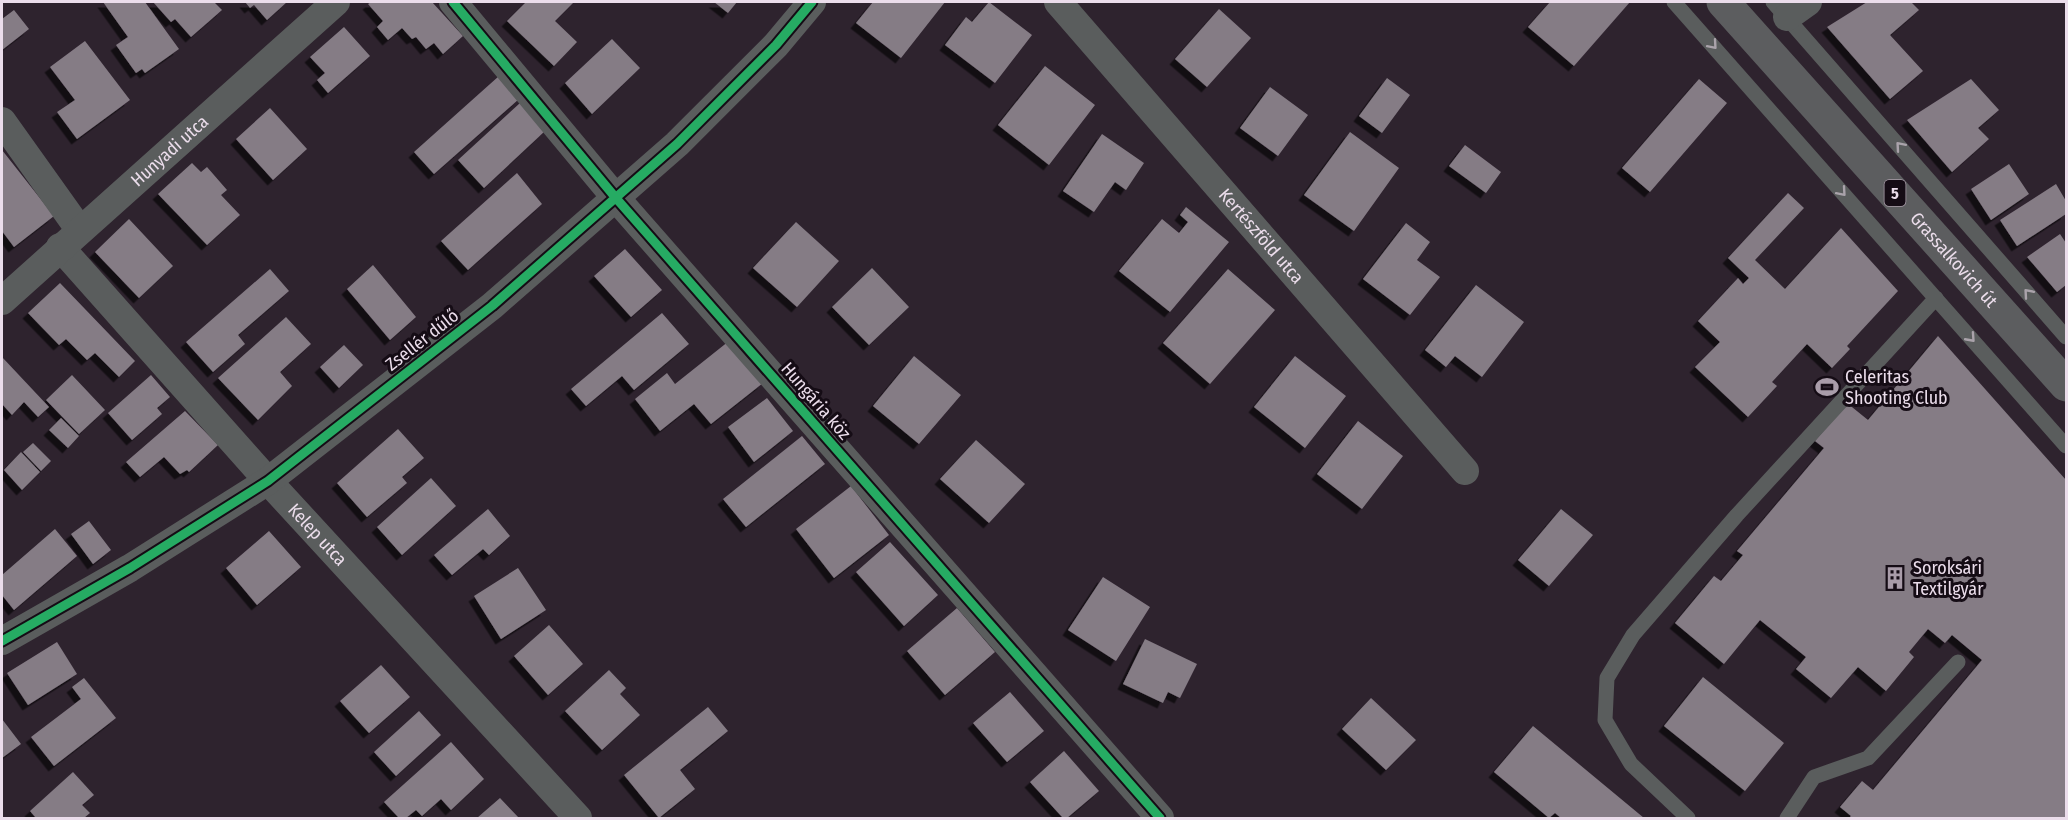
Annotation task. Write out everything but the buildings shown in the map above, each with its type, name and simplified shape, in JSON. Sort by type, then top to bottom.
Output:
[{"type":"main road","name":"Grassalkovich út","points":[[1723,2],[2067,385]]},
{"type":"street","name":"Hunyadi utca","points":[[2,301],[336,2]]},
{"type":"street","name":"Hungária köz","points":[[453,2],[615,197],[1160,819]]},
{"type":"street","name":"Zsellér dűlő","points":[[2,641],[130,568],[268,481],[492,306],[677,144],[776,45],[812,2]]},
{"type":"street","name":"Kertészföld utca","points":[[1058,2],[1465,471]]},
{"type":"street","name":"Kelep utca","points":[[2,121],[70,238],[268,481],[578,819]]},
{"type":"lane","points":[[1674,2],[2067,446]]},
{"type":"lane","name":"Grassalkovich út","points":[[1789,7],[2067,337]]},
{"type":"lane","points":[[1688,819],[1630,764],[1605,720],[1607,678],[1633,635],[1737,514],[1935,298]]},
{"type":"lane","points":[[1787,819],[1814,777],[1868,758],[1958,662]]},
{"type":"cycle path","points":[[453,2],[615,197],[1160,818]]},
{"type":"cycle path","points":[[2,641],[130,568],[268,481],[492,306],[677,144],[776,45],[812,2]]},
{"type":"place","name":"Celeritas Shooting Club","points":[[1827,387]]},
{"type":"place","name":"Soroksári Textilgyár","points":[[1895,578]]}]
